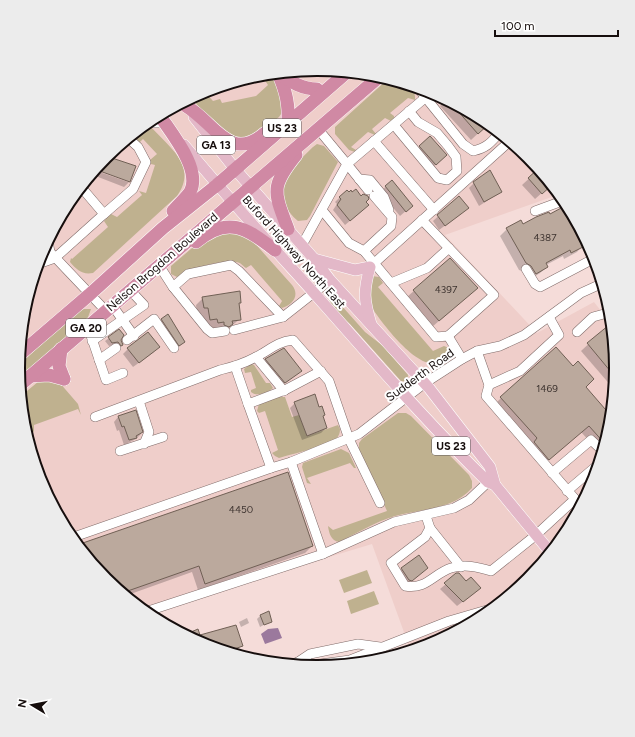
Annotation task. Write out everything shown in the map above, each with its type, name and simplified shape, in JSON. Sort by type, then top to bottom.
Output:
[{"type":"highway","points":[[188,106],[197,112],[223,138],[235,144],[246,144],[256,141],[288,118],[317,89],[333,77]]},
{"type":"highway","name":"US 23","points":[[217,184],[288,118],[340,77]]},
{"type":"highway","points":[[286,78],[298,86],[307,89],[317,89]]},
{"type":"highway","points":[[280,79],[286,91],[288,118]]},
{"type":"highway","name":"US 23","points":[[250,186],[373,82]]},
{"type":"highway","points":[[162,120],[192,171],[190,191],[172,211],[163,228]]},
{"type":"highway","points":[[288,229],[277,200],[277,186],[281,175],[287,166],[318,129]]},
{"type":"highway","name":"Nelson Brogdon Boulevard","points":[[26,349],[89,295],[163,228],[217,184]]},
{"type":"highway","name":"Nelson Brogdon Boulevard","points":[[26,380],[130,290],[157,270],[250,186]]},
{"type":"highway","points":[[157,270],[174,262],[205,235],[219,227],[236,227],[262,240],[275,250]]},
{"type":"highway","points":[[30,376],[49,375],[64,379],[58,366],[62,349]]},
{"type":"main road","name":"GA 13","points":[[186,107],[250,186]]},
{"type":"main road","name":"Buford Highway North East","points":[[163,120],[232,202],[314,292],[409,401]]},
{"type":"main road","name":"Buford Highway North East","points":[[250,186],[371,327],[425,383]]},
{"type":"main road","points":[[314,259],[355,270],[372,265]]},
{"type":"main road","points":[[371,327],[364,299],[365,284],[372,265]]},
{"type":"main road","name":"US 23","points":[[425,383],[490,467],[491,483]]},
{"type":"main road","name":"US 23","points":[[409,401],[491,483],[548,549]]},
{"type":"street","points":[[302,245],[346,166],[427,97]]},
{"type":"street","points":[[432,99],[463,144],[473,151],[484,164]]},
{"type":"street","points":[[409,112],[418,122],[437,133],[456,157],[457,171],[447,180],[438,178]]},
{"type":"street","points":[[394,125],[438,178],[453,193]]},
{"type":"street","points":[[318,129],[369,200],[392,217]]},
{"type":"street","points":[[473,151],[483,149],[491,144],[496,136]]},
{"type":"street","points":[[374,141],[434,210]]},
{"type":"street","points":[[45,261],[55,258],[133,190],[146,162],[138,147],[132,142]]},
{"type":"street","points":[[372,265],[506,145]]},
{"type":"street","points":[[346,166],[392,217]]},
{"type":"street","points":[[359,179],[370,180],[384,197],[392,217],[391,226],[364,251]]},
{"type":"street","points":[[84,191],[104,214]]},
{"type":"street","points":[[535,211],[559,202]]},
{"type":"street","points":[[322,210],[349,243],[364,251],[372,265],[391,283],[436,337],[448,336],[494,295],[422,220]]},
{"type":"street","points":[[391,283],[427,268],[449,248]]},
{"type":"street","points":[[50,251],[89,295],[109,308],[123,320],[130,338],[154,319]]},
{"type":"street","points":[[526,269],[535,284],[540,287],[589,261]]},
{"type":"street","points":[[173,287],[188,274],[231,265],[239,271],[282,317]]},
{"type":"street","points":[[157,270],[212,333],[229,331],[282,317],[330,280]]},
{"type":"street","name":"Sudderth Road","points":[[77,536],[291,462],[349,439],[409,401],[425,383],[462,358],[477,351],[500,346],[524,335],[581,293],[598,286]]},
{"type":"street","points":[[130,290],[144,305],[174,348]]},
{"type":"street","points":[[92,341],[144,305]]},
{"type":"street","points":[[577,332],[593,317],[604,314]]},
{"type":"street","points":[[489,385],[520,371],[559,335],[549,316]]},
{"type":"street","points":[[88,327],[106,380],[123,373]]},
{"type":"street","points":[[448,336],[462,358]]},
{"type":"street","points":[[95,417],[234,366],[256,357],[281,341],[293,340],[329,380],[349,439],[380,502]]},
{"type":"street","points":[[99,360],[116,348]]},
{"type":"street","points":[[477,351],[489,385],[486,396],[578,501]]},
{"type":"street","points":[[256,357],[284,391]]},
{"type":"street","points":[[234,366],[271,468]]},
{"type":"street","points":[[248,404],[284,391],[321,371]]},
{"type":"street","points":[[139,401],[149,432],[144,444]]},
{"type":"street","points":[[120,451],[163,437]]},
{"type":"street","points":[[552,473],[591,440],[599,447]]},
{"type":"street","points":[[291,462],[323,554]]},
{"type":"street","points":[[568,490],[591,470]]},
{"type":"street","points":[[152,610],[323,554],[394,522],[426,516],[454,508],[469,500],[491,483]]},
{"type":"street","points":[[430,528],[425,537],[391,563],[405,586],[416,588],[451,568],[475,565],[491,571],[536,535],[575,499]]},
{"type":"street","points":[[426,516],[430,528],[461,567]]},
{"type":"street","points":[[355,658],[449,621],[480,612]]},
{"type":"street","points":[[301,660],[310,654],[358,644],[380,648]]},
{"type":"street","points":[[335,649],[337,660]]},
{"type":"shaded area","points":[[318,76],[375,82],[393,86],[429,98],[464,115],[480,125],[496,136],[524,162],[554,196],[445,235],[537,333],[594,302],[605,316],[610,368],[607,407],[600,444],[588,480],[571,515],[550,547],[524,575],[496,601],[464,622],[429,639],[409,646],[372,544],[153,611],[139,601],[111,575],[85,547],[64,515],[55,498],[47,480],[35,444],[26,388],[25,368],[28,330],[35,293],[41,274],[47,257],[64,222],[85,190],[111,162],[139,136],[171,115],[188,106],[206,98],[242,86],[279,79]]},
{"type":"shaded area","points":[[275,80],[278,84],[282,94],[283,111],[279,117],[256,136],[235,139],[216,126],[195,103],[209,97],[213,101],[220,99],[222,103],[256,96],[268,85],[265,81]]},
{"type":"shaded area","points":[[383,84],[412,92],[415,95],[415,100],[408,98],[390,113],[394,116],[394,119],[391,121],[385,118],[372,129],[376,134],[375,135],[368,132],[351,147],[356,150],[355,152],[349,150],[335,134],[335,127]]},
{"type":"shaded area","points":[[151,127],[179,158],[183,166],[183,185],[177,196],[93,273],[83,273],[77,270],[70,262],[71,258],[72,259],[108,227],[104,221],[111,214],[117,217],[142,195],[139,191],[146,193],[155,165],[151,164],[150,160],[157,154],[143,139],[139,143],[136,139]]},
{"type":"shaded area","points":[[317,144],[324,146],[338,162],[310,216],[307,220],[298,221],[290,213],[286,206],[283,198],[283,190],[285,182],[294,166]]},
{"type":"shaded area","points":[[226,230],[251,239],[292,285],[295,296],[289,305],[282,308],[279,306],[282,301],[251,265],[246,268],[240,263],[230,261],[214,263],[197,268],[177,277],[171,274],[171,266],[198,243]]},
{"type":"shaded area","points":[[372,276],[379,277],[383,283],[378,287],[433,351],[444,346],[449,348],[449,354],[446,359],[434,364],[423,361],[412,354],[390,332],[368,302]]},
{"type":"shaded area","points":[[330,298],[341,305],[365,332],[383,346],[408,375],[407,382],[401,381],[350,324],[335,311],[329,300]]},
{"type":"shaded area","points":[[84,309],[91,309],[87,320],[25,373],[25,359],[75,313]]},
{"type":"shaded area","points":[[251,364],[254,365],[266,383],[270,383],[273,388],[262,394],[251,392],[251,390],[256,388],[251,372],[245,373],[244,369]]},
{"type":"shaded area","points":[[39,381],[59,382],[78,404],[81,415],[78,409],[34,425],[34,432],[31,426],[26,392]]},
{"type":"shaded area","points":[[279,397],[285,397],[292,417],[299,415],[307,436],[338,425],[340,430],[337,438],[310,450],[279,458],[275,456],[272,453],[278,450],[265,411],[259,413],[257,411],[259,404]]},
{"type":"shaded area","points":[[398,413],[406,413],[411,416],[469,475],[472,481],[472,488],[455,501],[446,505],[388,518],[373,524],[339,542],[336,541],[331,536],[328,526],[333,530],[387,511],[359,449],[359,443],[362,439]]},
{"type":"shaded area","points":[[341,449],[349,453],[356,468],[354,468],[350,463],[307,478],[311,484],[307,483],[302,467],[303,463]]},
{"type":"shaded area","points":[[367,570],[372,583],[344,593],[339,580]]},
{"type":"shaded area","points":[[374,591],[379,604],[351,614],[347,601]]},
{"type":"shaded area","points":[[278,628],[282,638],[265,644],[261,634],[268,629]]},
{"type":"building","points":[[459,112],[484,128],[478,134]]},
{"type":"building","points":[[430,136],[447,155],[436,165],[419,146]]},
{"type":"building","points":[[114,159],[136,166],[130,182],[102,172]]},
{"type":"building","points":[[490,170],[502,192],[484,202],[473,182]]},
{"type":"building","points":[[534,173],[548,188],[542,194],[528,178]]},
{"type":"building","points":[[392,180],[413,206],[406,212],[385,186]]},
{"type":"building","points":[[356,189],[361,196],[363,194],[368,196],[369,199],[366,202],[369,205],[350,221],[337,205],[341,199],[339,197],[347,190],[349,192],[351,190],[352,192]]},
{"type":"building","points":[[459,196],[469,208],[445,226],[437,215]]},
{"type":"building","points":[[562,208],[583,247],[571,253],[570,250],[546,263],[548,267],[536,274],[531,266],[526,263],[506,228],[521,220],[523,224],[549,212],[550,214]]},
{"type":"building","points":[[450,258],[478,288],[439,321],[413,290]]},
{"type":"building","points":[[240,291],[241,303],[239,303],[241,320],[232,321],[233,324],[229,327],[224,325],[224,322],[218,323],[217,319],[210,320],[208,308],[204,308],[202,297]]},
{"type":"building","points":[[168,314],[185,342],[179,346],[161,319]]},
{"type":"building","points":[[607,327],[610,371],[587,343]]},
{"type":"building","points":[[119,329],[124,335],[121,340],[123,345],[121,346],[118,342],[112,343],[108,337]]},
{"type":"building","points":[[148,332],[160,347],[139,363],[127,348]]},
{"type":"building","points":[[556,347],[573,366],[578,361],[594,379],[586,387],[606,411],[601,439],[589,426],[549,460],[534,442],[537,438],[500,397]]},
{"type":"building","points":[[284,348],[302,371],[285,383],[265,359]]},
{"type":"building","points":[[315,394],[319,407],[322,406],[325,415],[323,416],[327,428],[307,436],[294,402]]},
{"type":"building","points":[[136,410],[143,432],[136,436],[137,438],[129,440],[124,426],[122,427],[118,416]]},
{"type":"building","points":[[288,472],[313,546],[205,584],[199,566],[128,591],[111,575],[82,543]]},
{"type":"building","points":[[419,555],[428,568],[412,581],[409,580],[401,568]]},
{"type":"building","points":[[456,573],[459,573],[466,581],[471,577],[481,588],[463,602],[444,583]]},
{"type":"building","points":[[269,611],[272,622],[264,625],[260,615]]},
{"type":"building","points":[[236,625],[243,646],[235,649],[191,632],[198,629],[200,635]]}]
